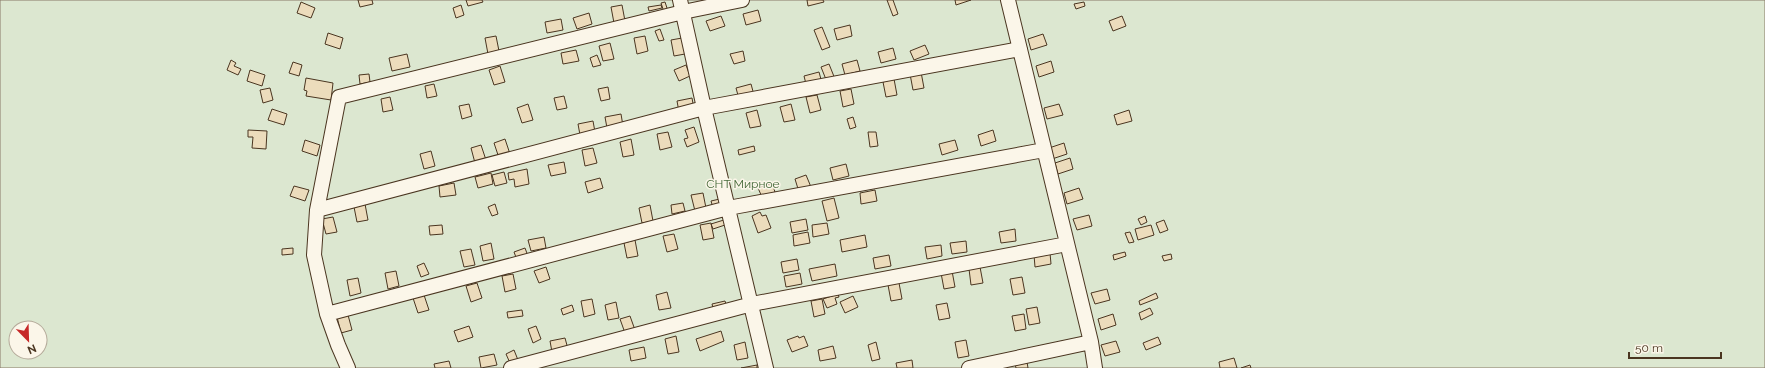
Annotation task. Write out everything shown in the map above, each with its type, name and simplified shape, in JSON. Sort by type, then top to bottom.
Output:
[{"type":"street","points":[[348,368],[327,314],[314,255],[317,210],[339,97],[682,6],[742,0]]},
{"type":"street","points":[[1008,0],[1091,342],[1095,368]]},
{"type":"street","points":[[682,6],[704,108],[752,304],[766,368]]},
{"type":"street","points":[[317,210],[704,108],[1020,49]]},
{"type":"street","points":[[327,314],[728,208],[1044,150]]},
{"type":"street","points":[[511,368],[752,304],[1067,244]]},
{"type":"street","points":[[968,368],[1091,342]]},
{"type":"green space","name":"СНТ Мирное","points":[[0,0],[1765,0],[1765,368],[0,368]]},
{"type":"building","points":[[358,0],[372,0],[373,4],[360,7]]},
{"type":"building","points":[[466,0],[482,0],[483,2],[468,6]]},
{"type":"building","points":[[807,0],[823,0],[824,2],[808,6]]},
{"type":"building","points":[[887,0],[893,0],[898,14],[893,16]]},
{"type":"building","points":[[955,0],[971,0],[956,5]]},
{"type":"building","points":[[301,2],[315,8],[311,18],[297,13]]},
{"type":"building","points":[[665,2],[668,11],[664,12],[661,3]]},
{"type":"building","points":[[1084,2],[1085,6],[1076,9],[1074,4]]},
{"type":"building","points":[[461,5],[464,15],[456,18],[453,8]]},
{"type":"building","points":[[622,5],[625,21],[614,23],[611,7]]},
{"type":"building","points":[[661,5],[662,8],[649,11],[648,7]]},
{"type":"building","points":[[758,10],[761,21],[746,25],[743,14]]},
{"type":"building","points":[[589,13],[592,24],[577,29],[573,18]]},
{"type":"building","points":[[721,16],[725,26],[710,31],[706,21]]},
{"type":"building","points":[[1122,16],[1126,26],[1113,31],[1109,21]]},
{"type":"building","points":[[561,19],[563,30],[547,33],[545,22]]},
{"type":"building","points":[[850,25],[852,36],[837,40],[834,29]]},
{"type":"building","points":[[822,27],[830,47],[822,50],[814,30]]},
{"type":"building","points":[[660,29],[664,40],[659,41],[655,31]]},
{"type":"building","points":[[328,33],[343,38],[340,49],[325,44]]},
{"type":"building","points":[[1043,34],[1047,45],[1031,50],[1028,39]]},
{"type":"building","points":[[496,36],[499,51],[488,54],[485,38]]},
{"type":"building","points":[[645,36],[648,51],[637,54],[634,38]]},
{"type":"building","points":[[682,38],[685,54],[674,56],[671,40]]},
{"type":"building","points":[[610,43],[614,59],[603,61],[599,46]]},
{"type":"building","points":[[925,45],[929,54],[914,60],[910,51]]},
{"type":"building","points":[[893,48],[896,59],[881,63],[878,52]]},
{"type":"building","points":[[576,50],[579,61],[563,64],[561,53]]},
{"type":"building","points":[[743,51],[745,61],[734,64],[730,54]]},
{"type":"building","points":[[407,54],[410,67],[392,71],[389,58]]},
{"type":"building","points":[[597,55],[601,65],[593,67],[590,58]]},
{"type":"building","points":[[231,60],[236,63],[234,66],[241,69],[238,75],[227,70]]},
{"type":"building","points":[[857,60],[860,71],[845,75],[842,64]]},
{"type":"building","points":[[1051,61],[1054,72],[1039,77],[1036,66]]},
{"type":"building","points":[[293,62],[302,65],[299,76],[289,73]]},
{"type":"building","points":[[829,64],[835,79],[827,82],[821,67]]},
{"type":"building","points":[[686,65],[690,76],[679,81],[674,70]]},
{"type":"building","points":[[500,66],[505,82],[494,85],[489,70]]},
{"type":"building","points":[[250,70],[265,75],[262,86],[247,81]]},
{"type":"building","points":[[819,72],[822,83],[807,88],[804,76]]},
{"type":"building","points":[[921,72],[924,88],[913,90],[910,74]]},
{"type":"building","points":[[369,74],[370,82],[360,84],[359,75]]},
{"type":"building","points":[[306,78],[333,83],[331,100],[306,96],[307,91],[304,90]]},
{"type":"building","points":[[894,79],[897,95],[886,97],[883,82]]},
{"type":"building","points":[[434,84],[437,96],[427,98],[425,86]]},
{"type":"building","points":[[751,84],[754,95],[739,99],[736,88]]},
{"type":"building","points":[[608,87],[610,99],[601,101],[598,89]]},
{"type":"building","points":[[270,88],[273,100],[263,103],[260,90]]},
{"type":"building","points":[[851,89],[854,104],[843,107],[840,91]]},
{"type":"building","points":[[817,95],[821,110],[810,113],[806,97]]},
{"type":"building","points":[[564,96],[567,108],[557,110],[554,98]]},
{"type":"building","points":[[390,97],[393,110],[383,112],[381,99]]},
{"type":"building","points":[[692,98],[694,109],[679,112],[677,101]]},
{"type":"building","points":[[469,104],[472,116],[462,119],[459,106]]},
{"type":"building","points":[[528,104],[533,120],[522,123],[517,108]]},
{"type":"building","points":[[791,104],[795,120],[784,122],[780,107]]},
{"type":"building","points":[[1059,104],[1063,115],[1047,119],[1044,108]]},
{"type":"building","points":[[272,109],[287,114],[284,125],[268,120]]},
{"type":"building","points":[[757,110],[761,126],[750,128],[746,113]]},
{"type":"building","points":[[1129,110],[1132,121],[1117,125],[1114,115]]},
{"type":"building","points":[[621,114],[623,126],[607,128],[605,117]]},
{"type":"building","points":[[853,117],[856,127],[850,129],[847,119]]},
{"type":"building","points":[[593,121],[595,132],[580,135],[578,124]]},
{"type":"building","points":[[694,127],[699,142],[687,147],[684,139],[688,138],[685,130]]},
{"type":"building","points":[[248,130],[267,131],[266,149],[252,148],[253,137],[248,137]]},
{"type":"building","points":[[993,130],[996,141],[981,146],[978,135]]},
{"type":"building","points":[[668,132],[672,147],[660,150],[657,134]]},
{"type":"building","points":[[868,132],[876,132],[878,146],[870,147]]},
{"type":"building","points":[[505,139],[510,154],[499,158],[494,143]]},
{"type":"building","points":[[631,139],[634,155],[623,157],[620,142]]},
{"type":"building","points":[[305,140],[320,145],[317,156],[302,151]]},
{"type":"building","points":[[955,140],[958,150],[942,155],[939,144]]},
{"type":"building","points":[[1064,143],[1067,154],[1052,159],[1049,148]]},
{"type":"building","points":[[481,145],[486,160],[475,163],[471,148]]},
{"type":"building","points":[[754,146],[755,151],[739,155],[738,150]]},
{"type":"building","points":[[593,148],[597,163],[585,166],[582,150]]},
{"type":"building","points":[[431,151],[435,166],[424,169],[420,154]]},
{"type":"building","points":[[1070,158],[1073,169],[1058,174],[1055,163]]},
{"type":"building","points":[[564,162],[566,173],[551,176],[548,165]]},
{"type":"building","points":[[846,164],[849,176],[833,180],[830,168]]},
{"type":"building","points":[[527,169],[529,184],[515,187],[514,179],[509,180],[508,173]]},
{"type":"building","points":[[504,172],[507,183],[495,186],[492,175]]},
{"type":"building","points":[[491,173],[493,184],[478,188],[475,177]]},
{"type":"building","points":[[806,175],[811,187],[799,192],[795,179]]},
{"type":"building","points":[[600,178],[603,188],[588,193],[585,182]]},
{"type":"building","points":[[454,183],[456,195],[440,197],[439,186]]},
{"type":"building","points":[[772,183],[775,192],[762,197],[758,188]]},
{"type":"building","points":[[294,186],[309,190],[305,201],[290,196]]},
{"type":"building","points":[[1079,188],[1083,199],[1067,204],[1064,193]]},
{"type":"building","points":[[875,190],[877,201],[861,204],[860,193]]},
{"type":"building","points":[[703,193],[706,208],[695,211],[691,195]]},
{"type":"building","points":[[724,198],[714,211],[711,201]]},
{"type":"building","points":[[834,198],[839,218],[827,221],[822,201]]},
{"type":"building","points":[[683,203],[685,211],[672,214],[671,205]]},
{"type":"building","points":[[365,204],[368,220],[357,222],[354,207]]},
{"type":"building","points":[[495,204],[498,214],[492,216],[488,207]]},
{"type":"building","points":[[650,205],[653,221],[642,223],[639,208]]},
{"type":"building","points":[[760,212],[762,216],[766,215],[771,228],[758,233],[752,216]]},
{"type":"building","points":[[1089,215],[1092,226],[1077,230],[1073,219]]},
{"type":"building","points":[[1145,216],[1147,222],[1141,225],[1138,219]]},
{"type":"building","points":[[333,217],[337,232],[326,234],[322,219]]},
{"type":"building","points":[[727,219],[728,224],[713,229],[711,224]]},
{"type":"building","points":[[806,219],[808,230],[792,233],[790,222]]},
{"type":"building","points":[[1164,220],[1168,230],[1160,233],[1156,223]]},
{"type":"building","points":[[711,223],[714,238],[703,240],[700,225]]},
{"type":"building","points":[[827,223],[829,234],[813,237],[812,225]]},
{"type":"building","points":[[442,225],[443,234],[430,235],[429,226]]},
{"type":"building","points":[[1151,225],[1154,235],[1138,240],[1135,229]]},
{"type":"building","points":[[1015,229],[1016,241],[1001,243],[999,232]]},
{"type":"building","points":[[808,232],[810,243],[794,246],[793,235]]},
{"type":"building","points":[[1130,232],[1134,242],[1129,243],[1125,233]]},
{"type":"building","points":[[674,234],[678,249],[667,252],[663,236]]},
{"type":"building","points":[[865,235],[867,247],[842,252],[840,240]]},
{"type":"building","points":[[544,237],[546,248],[531,251],[528,240]]},
{"type":"building","points":[[635,240],[638,256],[627,258],[624,243]]},
{"type":"building","points":[[966,241],[967,252],[952,254],[950,243]]},
{"type":"building","points":[[491,243],[494,259],[483,261],[480,246]]},
{"type":"building","points":[[941,245],[942,256],[927,259],[925,247]]},
{"type":"building","points":[[293,248],[293,254],[282,255],[282,249]]},
{"type":"building","points":[[525,248],[528,256],[517,260],[514,252]]},
{"type":"building","points":[[471,249],[475,265],[464,267],[460,251]]},
{"type":"building","points":[[1125,252],[1126,256],[1114,260],[1113,255]]},
{"type":"building","points":[[1050,253],[1051,264],[1035,267],[1034,255]]},
{"type":"building","points":[[1171,254],[1172,259],[1164,261],[1162,256]]},
{"type":"building","points":[[889,255],[891,266],[875,269],[873,258]]},
{"type":"building","points":[[797,259],[799,270],[783,273],[781,262]]},
{"type":"building","points":[[424,263],[429,274],[421,277],[417,266]]},
{"type":"building","points":[[835,264],[837,276],[812,281],[809,269]]},
{"type":"building","points":[[546,267],[550,279],[539,283],[534,271]]},
{"type":"building","points":[[980,267],[983,283],[971,285],[969,269]]},
{"type":"building","points":[[396,271],[399,286],[388,289],[385,273]]},
{"type":"building","points":[[952,271],[955,287],[944,289],[941,273]]},
{"type":"building","points":[[800,273],[802,284],[786,287],[784,276]]},
{"type":"building","points":[[513,274],[516,289],[505,292],[502,276]]},
{"type":"building","points":[[1022,277],[1025,293],[1013,295],[1010,279]]},
{"type":"building","points":[[358,278],[361,293],[350,296],[347,280]]},
{"type":"building","points":[[477,283],[482,298],[471,302],[466,286]]},
{"type":"building","points":[[899,283],[902,299],[891,301],[888,285]]},
{"type":"building","points":[[1107,289],[1110,300],[1095,304],[1091,293]]},
{"type":"building","points":[[667,292],[671,308],[659,310],[656,295]]},
{"type":"building","points":[[1156,293],[1158,298],[1140,305],[1139,301]]},
{"type":"building","points":[[838,294],[839,297],[835,298],[837,304],[827,308],[823,299]]},
{"type":"building","points":[[424,295],[429,310],[418,313],[413,298]]},
{"type":"building","points":[[853,296],[858,307],[845,313],[840,302]]},
{"type":"building","points":[[592,299],[595,314],[584,317],[581,301]]},
{"type":"building","points":[[822,299],[825,314],[814,317],[811,301]]},
{"type":"building","points":[[725,301],[727,308],[714,312],[712,304]]},
{"type":"building","points":[[616,302],[619,318],[608,320],[605,305]]},
{"type":"building","points":[[947,303],[950,318],[939,320],[936,305]]},
{"type":"building","points":[[572,305],[574,311],[563,315],[561,309]]},
{"type":"building","points":[[1037,307],[1040,323],[1029,325],[1026,309]]},
{"type":"building","points":[[1150,308],[1153,314],[1141,320],[1139,313]]},
{"type":"building","points":[[522,310],[523,316],[508,318],[507,312]]},
{"type":"building","points":[[1024,314],[1026,329],[1015,331],[1012,316]]},
{"type":"building","points":[[1113,314],[1116,325],[1101,330],[1098,319]]},
{"type":"building","points":[[348,315],[352,330],[341,333],[337,317]]},
{"type":"building","points":[[630,316],[635,330],[625,333],[620,319]]},
{"type":"building","points":[[469,326],[473,337],[458,342],[454,331]]},
{"type":"building","points":[[536,326],[541,339],[533,343],[528,329]]},
{"type":"building","points":[[721,331],[724,341],[700,351],[696,339]]},
{"type":"building","points":[[676,336],[679,352],[668,354],[665,339]]},
{"type":"building","points":[[798,336],[799,338],[804,336],[808,346],[792,352],[787,340]]},
{"type":"building","points":[[1158,337],[1161,344],[1146,350],[1143,343]]},
{"type":"building","points":[[565,338],[568,349],[552,352],[550,341]]},
{"type":"building","points":[[966,340],[969,356],[958,358],[955,342]]},
{"type":"building","points":[[1116,341],[1120,352],[1105,356],[1101,345]]},
{"type":"building","points":[[745,342],[748,358],[737,360],[734,345]]},
{"type":"building","points":[[876,342],[880,359],[872,361],[868,345]]},
{"type":"building","points":[[833,346],[836,358],[820,361],[818,350]]},
{"type":"building","points":[[644,347],[646,358],[631,361],[629,350]]},
{"type":"building","points":[[514,350],[518,360],[510,363],[506,354]]},
{"type":"building","points":[[494,354],[497,365],[481,368],[479,357]]},
{"type":"building","points":[[1234,358],[1237,368],[1220,368],[1219,362]]},
{"type":"building","points":[[912,360],[913,368],[897,368],[896,363]]},
{"type":"building","points":[[449,361],[451,368],[435,368],[434,364]]},
{"type":"building","points":[[1027,362],[1028,368],[1016,368],[1015,364]]},
{"type":"building","points":[[757,365],[757,368],[741,368]]},
{"type":"building","points":[[1250,365],[1251,368],[1241,368]]}]
